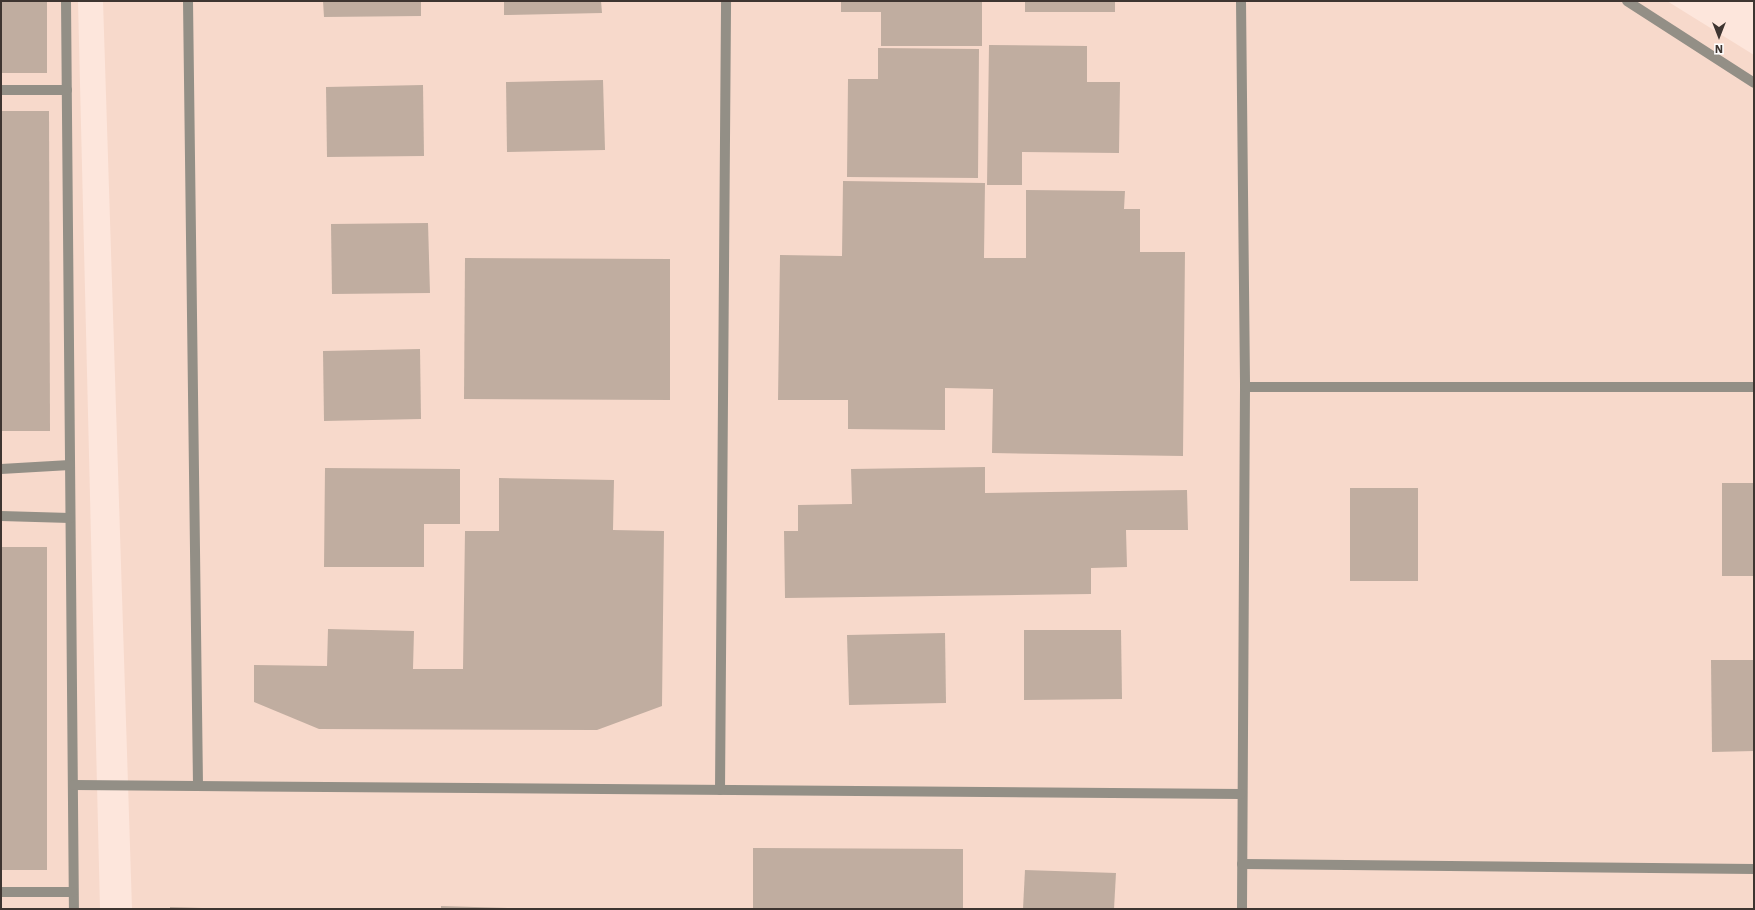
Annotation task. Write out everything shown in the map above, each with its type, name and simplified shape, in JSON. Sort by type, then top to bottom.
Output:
[{"type":"street","points":[[66,1],[74,909]]},
{"type":"street","points":[[188,1],[198,786]]},
{"type":"street","points":[[720,790],[726,1]]},
{"type":"street","points":[[1240,1],[1245,387],[1241,794],[1242,909]]},
{"type":"street","points":[[1626,1],[1754,83]]},
{"type":"street","points":[[1,90],[67,90]]},
{"type":"street","points":[[1245,387],[1754,387]]},
{"type":"street","points":[[1,469],[70,465]]},
{"type":"street","points":[[1,516],[70,518]]},
{"type":"street","points":[[74,785],[1241,794]]},
{"type":"street","points":[[1242,864],[1754,868]]},
{"type":"street","points":[[1,892],[73,892]]},
{"type":"shaded area","points":[[1,1],[78,1],[100,909],[1,909]]},
{"type":"shaded area","points":[[103,1],[1667,1],[1754,55],[1754,909],[132,909]]},
{"type":"building","points":[[1,1],[47,1],[47,73],[1,73]]},
{"type":"building","points":[[323,1],[421,1],[421,16],[324,17]]},
{"type":"building","points":[[504,1],[601,1],[602,13],[504,15]]},
{"type":"building","points":[[841,1],[982,1],[982,46],[881,46],[881,12],[841,12]]},
{"type":"building","points":[[1025,1],[1115,1],[1115,12],[1025,12]]},
{"type":"building","points":[[989,45],[1087,46],[1087,82],[1120,82],[1119,153],[1022,152],[1022,185],[987,185]]},
{"type":"building","points":[[878,48],[979,49],[978,178],[847,177],[848,79],[878,79]]},
{"type":"building","points":[[603,80],[605,150],[507,152],[506,82]]},
{"type":"building","points":[[423,85],[424,156],[327,157],[326,87]]},
{"type":"building","points":[[1,111],[49,111],[50,431],[1,431]]},
{"type":"building","points":[[843,181],[985,183],[984,258],[1026,258],[1026,190],[1125,191],[1124,209],[1140,209],[1140,252],[1185,252],[1183,456],[992,453],[993,389],[945,388],[945,430],[848,429],[848,400],[778,400],[780,255],[842,256]]},
{"type":"building","points":[[428,223],[430,293],[332,294],[331,224]]},
{"type":"building","points":[[465,258],[670,259],[670,400],[464,399]]},
{"type":"building","points":[[420,349],[421,419],[324,421],[323,351]]},
{"type":"building","points":[[985,467],[985,493],[1187,490],[1188,530],[1126,530],[1127,567],[1091,568],[1091,594],[785,598],[784,531],[798,531],[798,505],[852,504],[851,469]]},
{"type":"building","points":[[325,468],[460,469],[460,524],[424,524],[424,567],[324,567]]},
{"type":"building","points":[[499,478],[614,480],[613,530],[664,531],[662,706],[597,730],[319,729],[254,702],[254,665],[327,666],[328,629],[414,631],[413,669],[463,669],[465,531],[499,531]]},
{"type":"building","points":[[1722,483],[1754,483],[1754,576],[1722,576]]},
{"type":"building","points":[[1350,488],[1418,488],[1418,581],[1350,581]]},
{"type":"building","points":[[1,547],[47,547],[47,870],[1,870]]},
{"type":"building","points":[[1024,630],[1121,630],[1122,699],[1024,700]]},
{"type":"building","points":[[945,633],[946,703],[849,705],[847,635]]},
{"type":"building","points":[[1711,660],[1754,660],[1754,751],[1712,752]]},
{"type":"building","points":[[753,848],[963,849],[963,909],[753,909]]},
{"type":"building","points":[[1025,870],[1116,873],[1114,909],[1023,909]]},
{"type":"building","points":[[441,906],[508,908],[508,909],[441,909]]},
{"type":"building","points":[[170,907],[202,908],[202,909],[170,909]]}]
